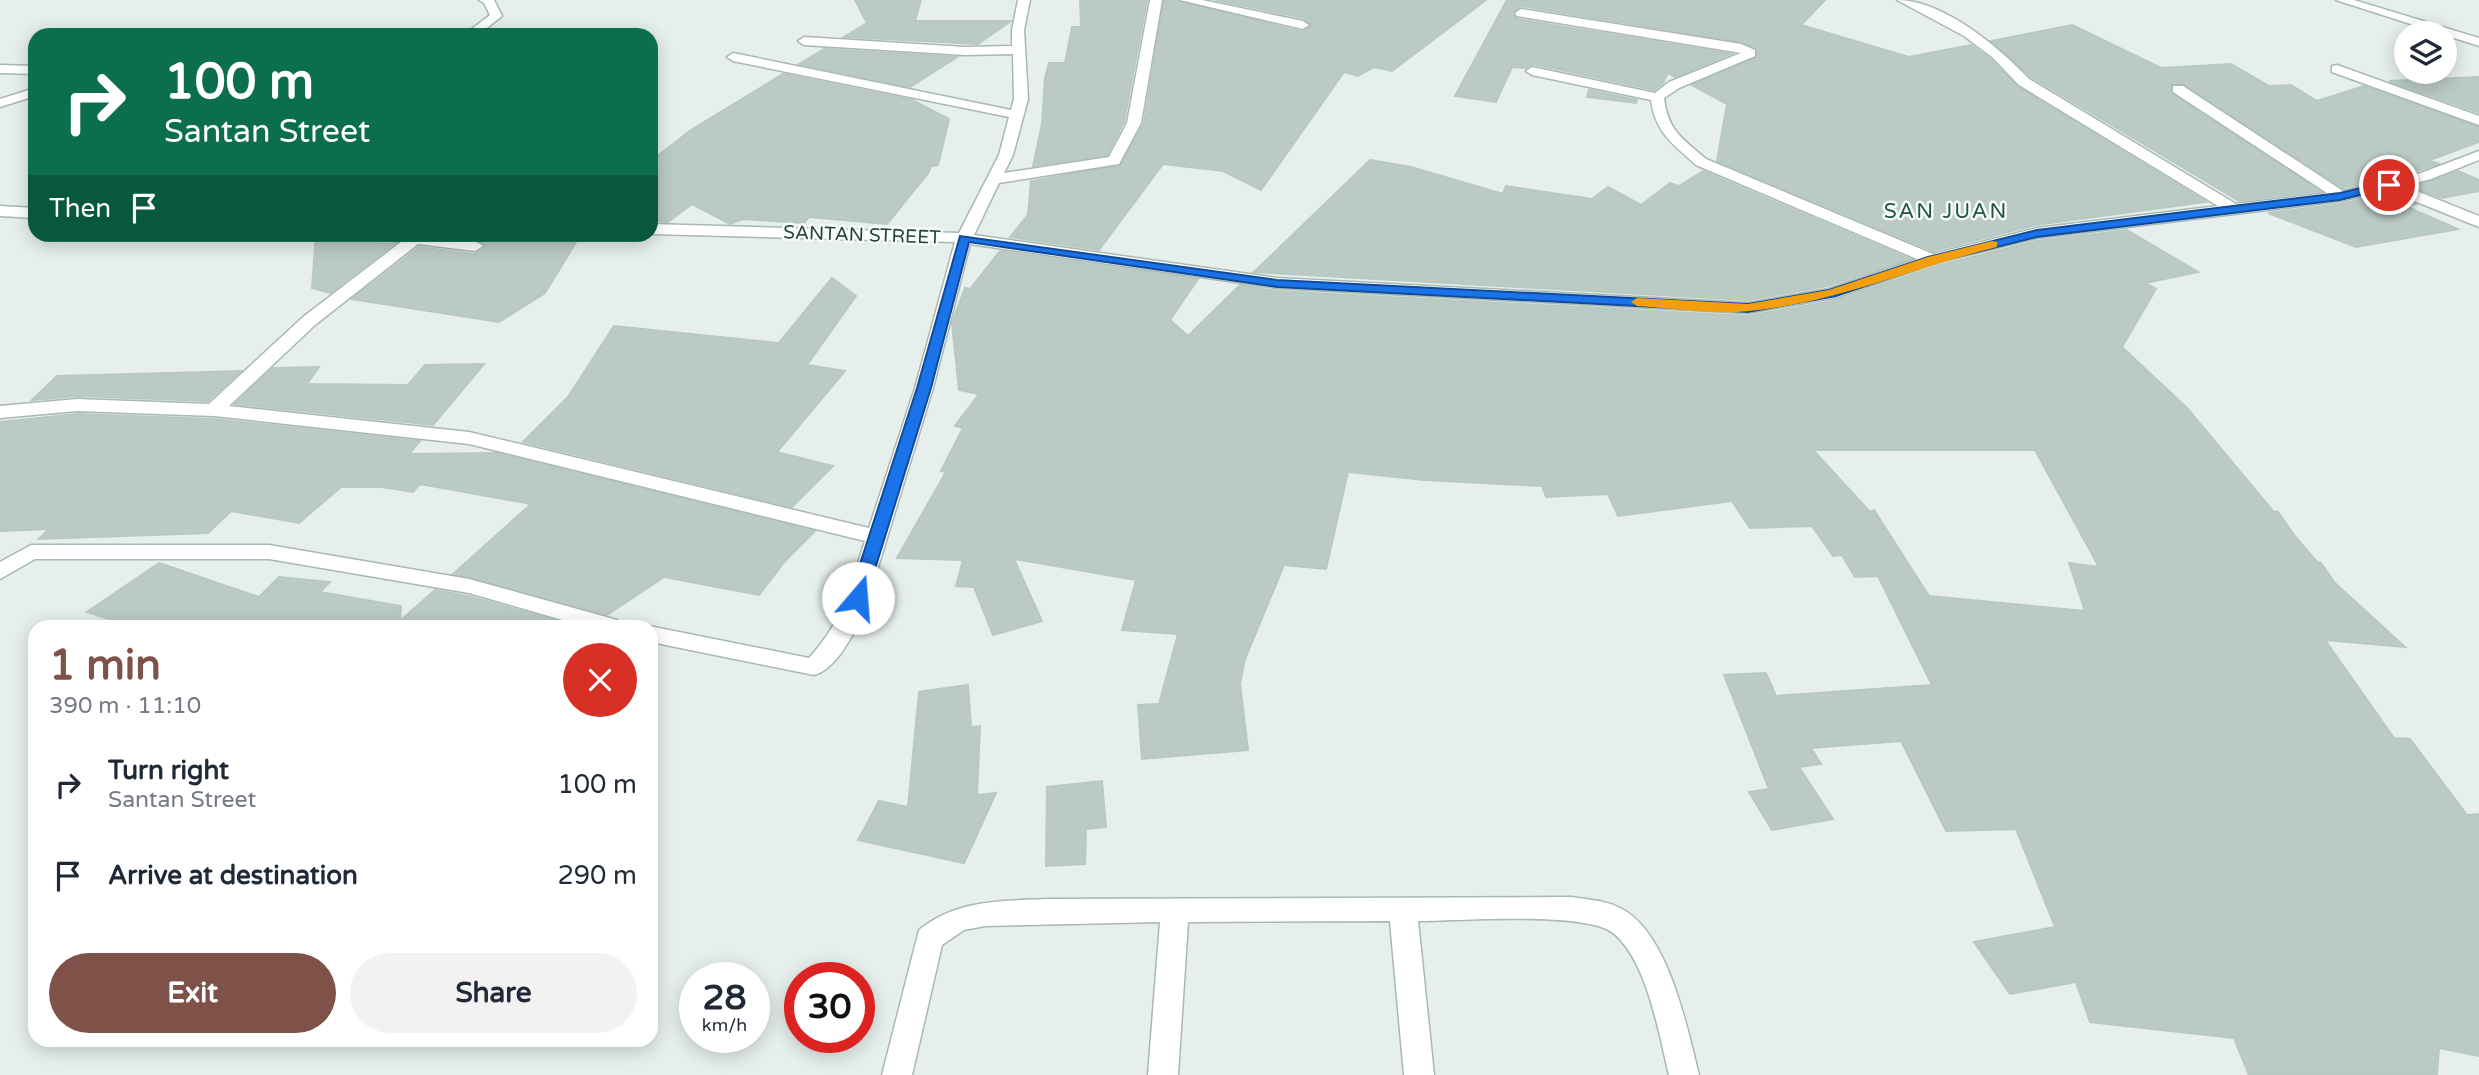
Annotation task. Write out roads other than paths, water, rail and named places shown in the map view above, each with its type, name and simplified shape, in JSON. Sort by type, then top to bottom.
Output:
[{"type":"street","points":[[480,28],[496,16],[488,0]]},
{"type":"street","points":[[658,635],[814,667],[836,642],[852,616],[875,536],[924,388],[964,238],[1006,155],[1021,99],[1018,30],[1024,0]]},
{"type":"street","points":[[994,179],[1114,161],[1135,122],[1156,0]]},
{"type":"street","points":[[1186,0],[1303,25]]},
{"type":"street","points":[[1903,0],[1965,29],[2002,57],[2024,82],[2235,210]]},
{"type":"street","points":[[2342,0],[2479,42]]},
{"type":"street","points":[[1521,13],[1741,48],[1751,53],[1674,85],[1657,97],[1532,71]]},
{"type":"street","points":[[804,41],[965,51],[1018,50]]},
{"type":"street","points":[[733,57],[1017,115]]},
{"type":"street","points":[[0,69],[28,71]]},
{"type":"street","points":[[2337,69],[2479,121]]},
{"type":"street","points":[[2178,89],[2340,197]]},
{"type":"street","points":[[0,103],[28,94]]},
{"type":"street","points":[[1657,97],[1660,120],[1674,138],[1701,162],[1932,259]]},
{"type":"street","name":"SANTAN STREET","points":[[658,229],[964,238],[1277,284],[1748,308],[1832,293],[1932,259],[2037,233],[2340,197],[2426,177],[2479,155]]},
{"type":"street","points":[[2389,185],[2479,222]]},
{"type":"street","points":[[0,211],[28,213]]},
{"type":"street","points":[[214,410],[309,321],[411,242]]},
{"type":"street","points":[[453,242],[475,246]]},
{"type":"street","points":[[0,412],[77,405],[214,410],[469,438],[875,536]]},
{"type":"street","points":[[0,572],[31,552],[269,552],[469,586],[588,620]]},
{"type":"street","points":[[897,1075],[929,939],[943,925],[970,915],[1175,910],[1572,909],[1611,916],[1630,931],[1655,973],[1684,1075]]},
{"type":"street","points":[[1163,1075],[1175,910]]},
{"type":"street","points":[[1403,910],[1419,1075]]},
{"type":"district","name":"SAN JUAN","points":[[1946,211]]}]
